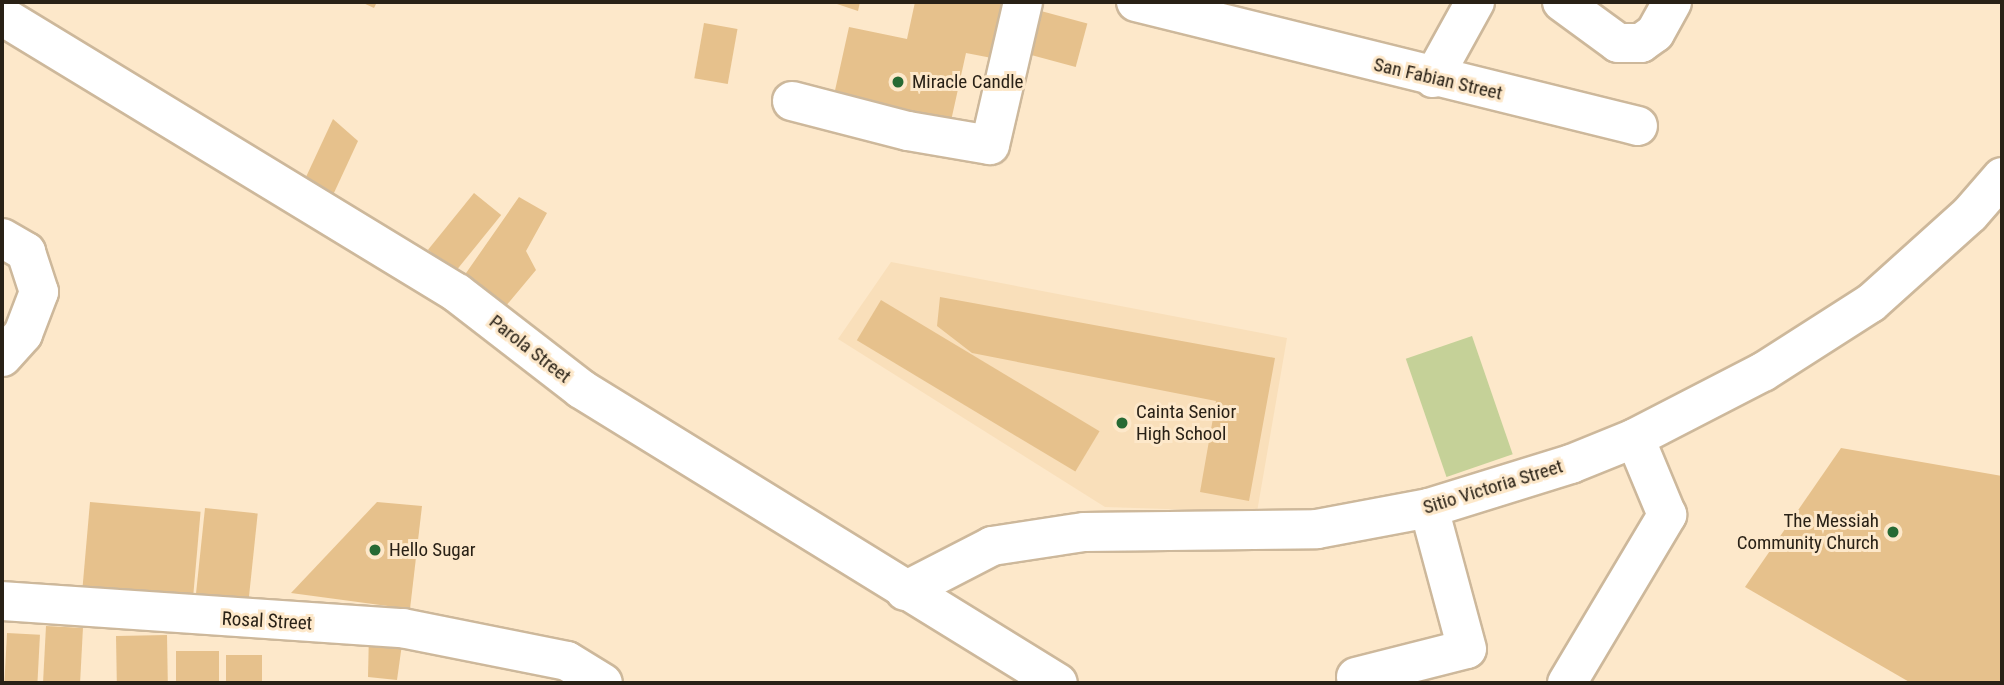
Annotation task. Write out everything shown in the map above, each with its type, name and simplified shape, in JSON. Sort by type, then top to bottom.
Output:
[{"type":"street","points":[[792,101],[908,131],[990,145],[1023,2]]},
{"type":"street","name":"San Fabian Street","points":[[1136,2],[1247,16],[1433,78],[1638,125]]},
{"type":"street","points":[[1433,78],[1475,2]]},
{"type":"street","points":[[1562,2],[1618,43],[1641,43],[1655,33],[1672,2]]},
{"type":"street","name":"Parola Street","points":[[2,16],[446,286],[581,389],[1058,683]]},
{"type":"street","name":"Sitio Victoria Street","points":[[905,591],[992,546],[1084,532],[1317,529],[1429,508],[1571,464],[1635,438],[1763,372],[1871,303],[1970,214],[2002,177]]},
{"type":"street","points":[[2,238],[26,252],[39,292],[23,334],[2,357]]},
{"type":"street","points":[[1567,683],[1667,515],[1635,438]]},
{"type":"street","points":[[1356,677],[1467,649],[1429,508]]},
{"type":"street","name":"Rosal Street","points":[[2,601],[402,628],[519,669],[566,661],[603,683]]},
{"type":"shaded area","name":"Cainta Senior High School","points":[[891,262],[1287,338],[1257,512],[1105,507],[838,339]]},
{"type":"green space","points":[[1472,336],[1513,454],[1447,477],[1406,359]]},
{"type":"building","points":[[361,2],[377,2],[374,8]]},
{"type":"building","points":[[831,2],[860,2],[858,11]]},
{"type":"building","name":"Miracle Candle","points":[[915,2],[1010,2],[997,59],[966,53],[949,130],[832,104],[849,27],[907,39]]},
{"type":"building","points":[[1041,11],[1087,23],[1076,67],[1029,54]]},
{"type":"building","points":[[704,23],[737,29],[728,84],[694,78]]},
{"type":"building","points":[[333,119],[358,141],[333,195],[306,177]]},
{"type":"building","points":[[474,193],[501,215],[455,272],[428,250]]},
{"type":"building","points":[[519,197],[547,213],[526,251],[536,270],[505,307],[464,276]]},
{"type":"building","points":[[940,297],[1275,358],[1249,501],[1200,492],[1216,401],[972,353],[937,326]]},
{"type":"building","points":[[881,300],[1100,431],[1075,472],[857,340]]},
{"type":"building","name":"The Messiah Community Church","points":[[1841,448],[2002,476],[2002,683],[1911,683],[1745,587]]},
{"type":"building","points":[[90,502],[201,512],[193,602],[82,593]]},
{"type":"building","name":"Hello Sugar","points":[[377,502],[422,506],[410,609],[291,593]]},
{"type":"building","points":[[205,508],[258,514],[248,609],[195,603]]},
{"type":"building","points":[[46,626],[83,628],[80,683],[43,683]]},
{"type":"building","points":[[369,631],[403,637],[397,680],[368,677]]},
{"type":"building","points":[[7,633],[40,635],[37,683],[4,683]]},
{"type":"building","points":[[167,635],[168,683],[117,683],[116,636]]},
{"type":"building","points":[[176,651],[219,651],[219,683],[176,683]]},
{"type":"building","points":[[226,655],[262,655],[262,683],[226,683]]},
{"type":"place","name":"Miracle Candle","points":[[898,82]]},
{"type":"place","name":"Cainta Senior High School","points":[[1122,423]]},
{"type":"place","name":"The Messiah Community Church","points":[[1893,532]]},
{"type":"place","name":"Hello Sugar","points":[[375,550]]}]
